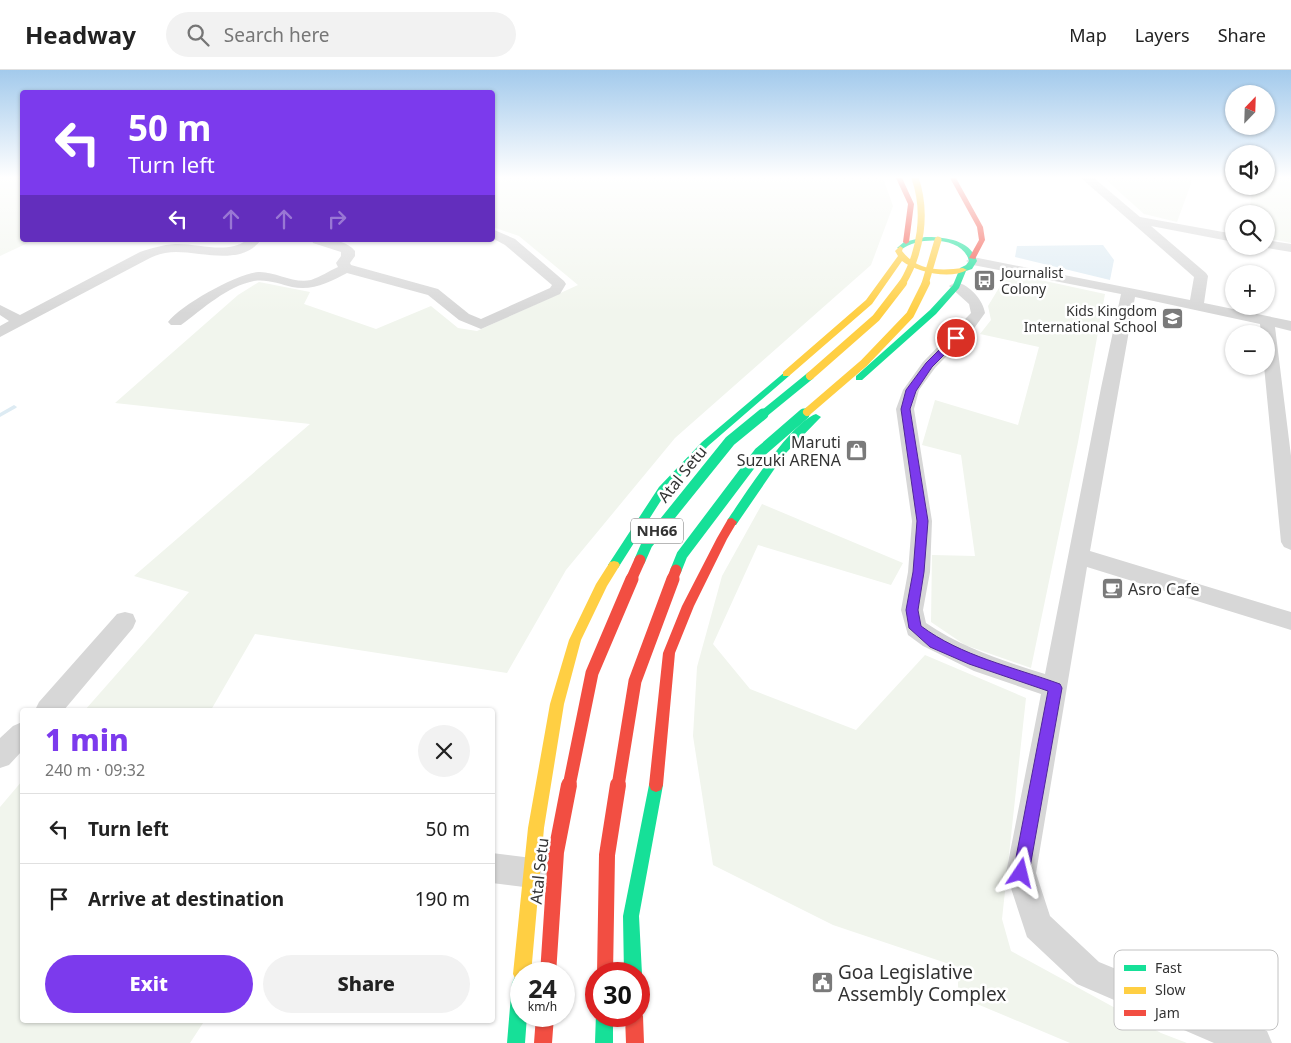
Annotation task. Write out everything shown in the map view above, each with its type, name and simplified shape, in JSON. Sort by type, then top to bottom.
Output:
[{"type":"main road","points":[[906,242],[908,223]]},
{"type":"main road","name":"Atal Setu","points":[[549,962],[556,852],[592,672],[647,544],[730,441],[838,353],[884,308],[906,278],[918,250],[921,223]]},
{"type":"main road","points":[[632,962],[631,916],[656,789],[669,653],[688,606],[722,538],[760,480],[800,430],[934,312],[966,269],[982,240],[978,223]]},
{"type":"main road","name":"NH66","points":[[605,962],[607,855],[635,681],[682,555],[759,453],[864,363],[910,315],[926,282],[936,251],[939,228]]},
{"type":"main road","points":[[926,238],[943,240],[964,248],[966,269],[933,271],[913,266],[901,257],[898,248],[906,242],[926,238]]},
{"type":"main road","points":[[523,962],[536,828],[557,704],[575,640],[602,584],[663,489],[705,444],[869,302],[901,257]]},
{"type":"main road","points":[[516,1043],[517,1027]]},
{"type":"main road","points":[[543,1043],[544,1027]]},
{"type":"main road","points":[[604,1027],[604,1043]]},
{"type":"main road","points":[[634,1027],[634,1043]]},
{"type":"street","points":[[1137,223],[1201,276],[1196,306]]},
{"type":"street","points":[[1152,223],[1225,236]]},
{"type":"street","points":[[176,322],[226,288],[253,277],[270,277],[308,284],[318,282],[346,268],[433,292],[464,317],[481,324],[555,291],[559,284],[510,242],[495,234]]},
{"type":"street","points":[[0,332],[144,255],[158,250],[176,248],[233,252],[252,242]]},
{"type":"street","points":[[325,242],[343,247],[348,251],[348,256],[343,263],[346,268]]},
{"type":"street","points":[[1275,245],[1291,248]]},
{"type":"street","points":[[1055,688],[974,660],[934,643],[916,628],[912,610],[919,572],[922,521],[905,409],[911,390],[929,365],[970,324],[978,313],[966,269],[1128,291],[1291,326]]},
{"type":"street","points":[[1114,984],[1088,973],[1038,926],[1021,873],[1128,291]]},
{"type":"street","points":[[0,309],[19,321]]},
{"type":"street","points":[[1267,321],[1291,542]]},
{"type":"street","points":[[1273,387],[1291,391]]},
{"type":"street","points":[[1079,556],[1291,621]]},
{"type":"street","points":[[50,708],[125,621]]},
{"type":"street","points":[[0,756],[20,736]]},
{"type":"street","points":[[495,868],[532,873]]},
{"type":"street","points":[[1223,1030],[1254,1043]]},
{"type":"shaded area","points":[[0,223],[20,223],[20,242],[30,242],[0,256]]},
{"type":"shaded area","points":[[495,223],[887,223],[871,265],[675,438],[566,570],[507,673],[255,634],[212,708],[87,708],[189,592],[134,576],[310,424],[115,403],[238,295],[259,282],[310,292],[304,304],[376,329],[431,306],[458,328],[477,331],[578,285],[519,236],[495,228]]},
{"type":"shaded area","points":[[1275,223],[1291,223],[1291,243],[1275,240]]},
{"type":"shaded area","points":[[1103,245],[1114,260],[1110,280],[1015,257],[1017,246]]},
{"type":"shaded area","points":[[1008,273],[1105,294],[1078,442],[1031,668],[965,645],[931,622],[932,555],[975,556],[961,455],[922,445],[935,400],[1018,425],[1039,347],[980,334],[991,320],[988,306]]},
{"type":"shaded area","points":[[762,504],[903,563],[891,585],[758,545],[713,644],[750,689],[856,730],[925,655],[1026,698],[1002,919],[1011,951],[1114,1007],[1114,1030],[1156,1030],[1187,1043],[1070,1043],[958,996],[958,967],[833,925],[713,865],[693,736],[697,667],[722,576]]},
{"type":"shaded area","points":[[20,783],[20,1023],[203,1023],[190,1043],[0,1043],[0,807]]},
{"type":"waterway","points":[[0,415],[14,407]]},
{"type":"traffic: fast","points":[[859,378],[933,312],[956,286],[963,270],[969,267],[973,261],[972,256],[965,248],[936,239],[915,240],[906,243],[900,248]]},
{"type":"traffic: fast","points":[[614,565],[663,489],[705,444],[786,374]]},
{"type":"traffic: fast","points":[[640,560],[647,544],[730,441],[810,376]]},
{"type":"traffic: fast","points":[[676,570],[682,555],[759,453],[807,412]]},
{"type":"traffic: fast","points":[[732,522],[781,453],[803,428],[816,417]]},
{"type":"traffic: fast","points":[[633,962],[631,916],[656,785]]},
{"type":"traffic: fast","points":[[516,1043],[517,1027]]},
{"type":"traffic: fast","points":[[604,1027],[604,1043]]},
{"type":"traffic: slow","points":[[810,376],[849,343],[888,305],[911,267],[921,223]]},
{"type":"traffic: slow","points":[[807,412],[864,363],[910,315],[926,282],[938,240]]},
{"type":"traffic: slow","points":[[900,248],[898,251],[904,258],[918,268],[936,272],[963,270]]},
{"type":"traffic: slow","points":[[786,374],[869,302],[901,257]]},
{"type":"traffic: slow","points":[[523,962],[536,828],[557,704],[575,640],[602,584],[614,565]]},
{"type":"traffic: jam","points":[[906,242],[908,223]]},
{"type":"traffic: jam","points":[[973,258],[982,240],[978,223]]},
{"type":"traffic: jam","points":[[656,785],[669,653],[688,606],[732,522]]},
{"type":"traffic: jam","points":[[549,962],[556,852],[592,673],[640,560]]},
{"type":"traffic: jam","points":[[605,962],[607,855],[635,681],[676,570]]},
{"type":"traffic: jam","points":[[543,1043],[544,1027]]},
{"type":"traffic: jam","points":[[634,1027],[635,1043]]},
{"type":"place","name":"Journalist Colony","points":[[985,281]]},
{"type":"place","name":"Kids Kingdom International School","points":[[1173,319]]},
{"type":"place","name":"Maruti Suzuki ARENA","points":[[857,451]]},
{"type":"place","name":"Asro Cafe","points":[[1112,589]]},
{"type":"place","name":"Goa Legislative Assembly Complex","points":[[822,983]]},
{"type":"route","points":[[956,338],[929,365],[911,390],[905,409],[922,521],[919,572],[912,610],[916,628],[934,643],[974,660],[1055,688],[1021,873]]}]
